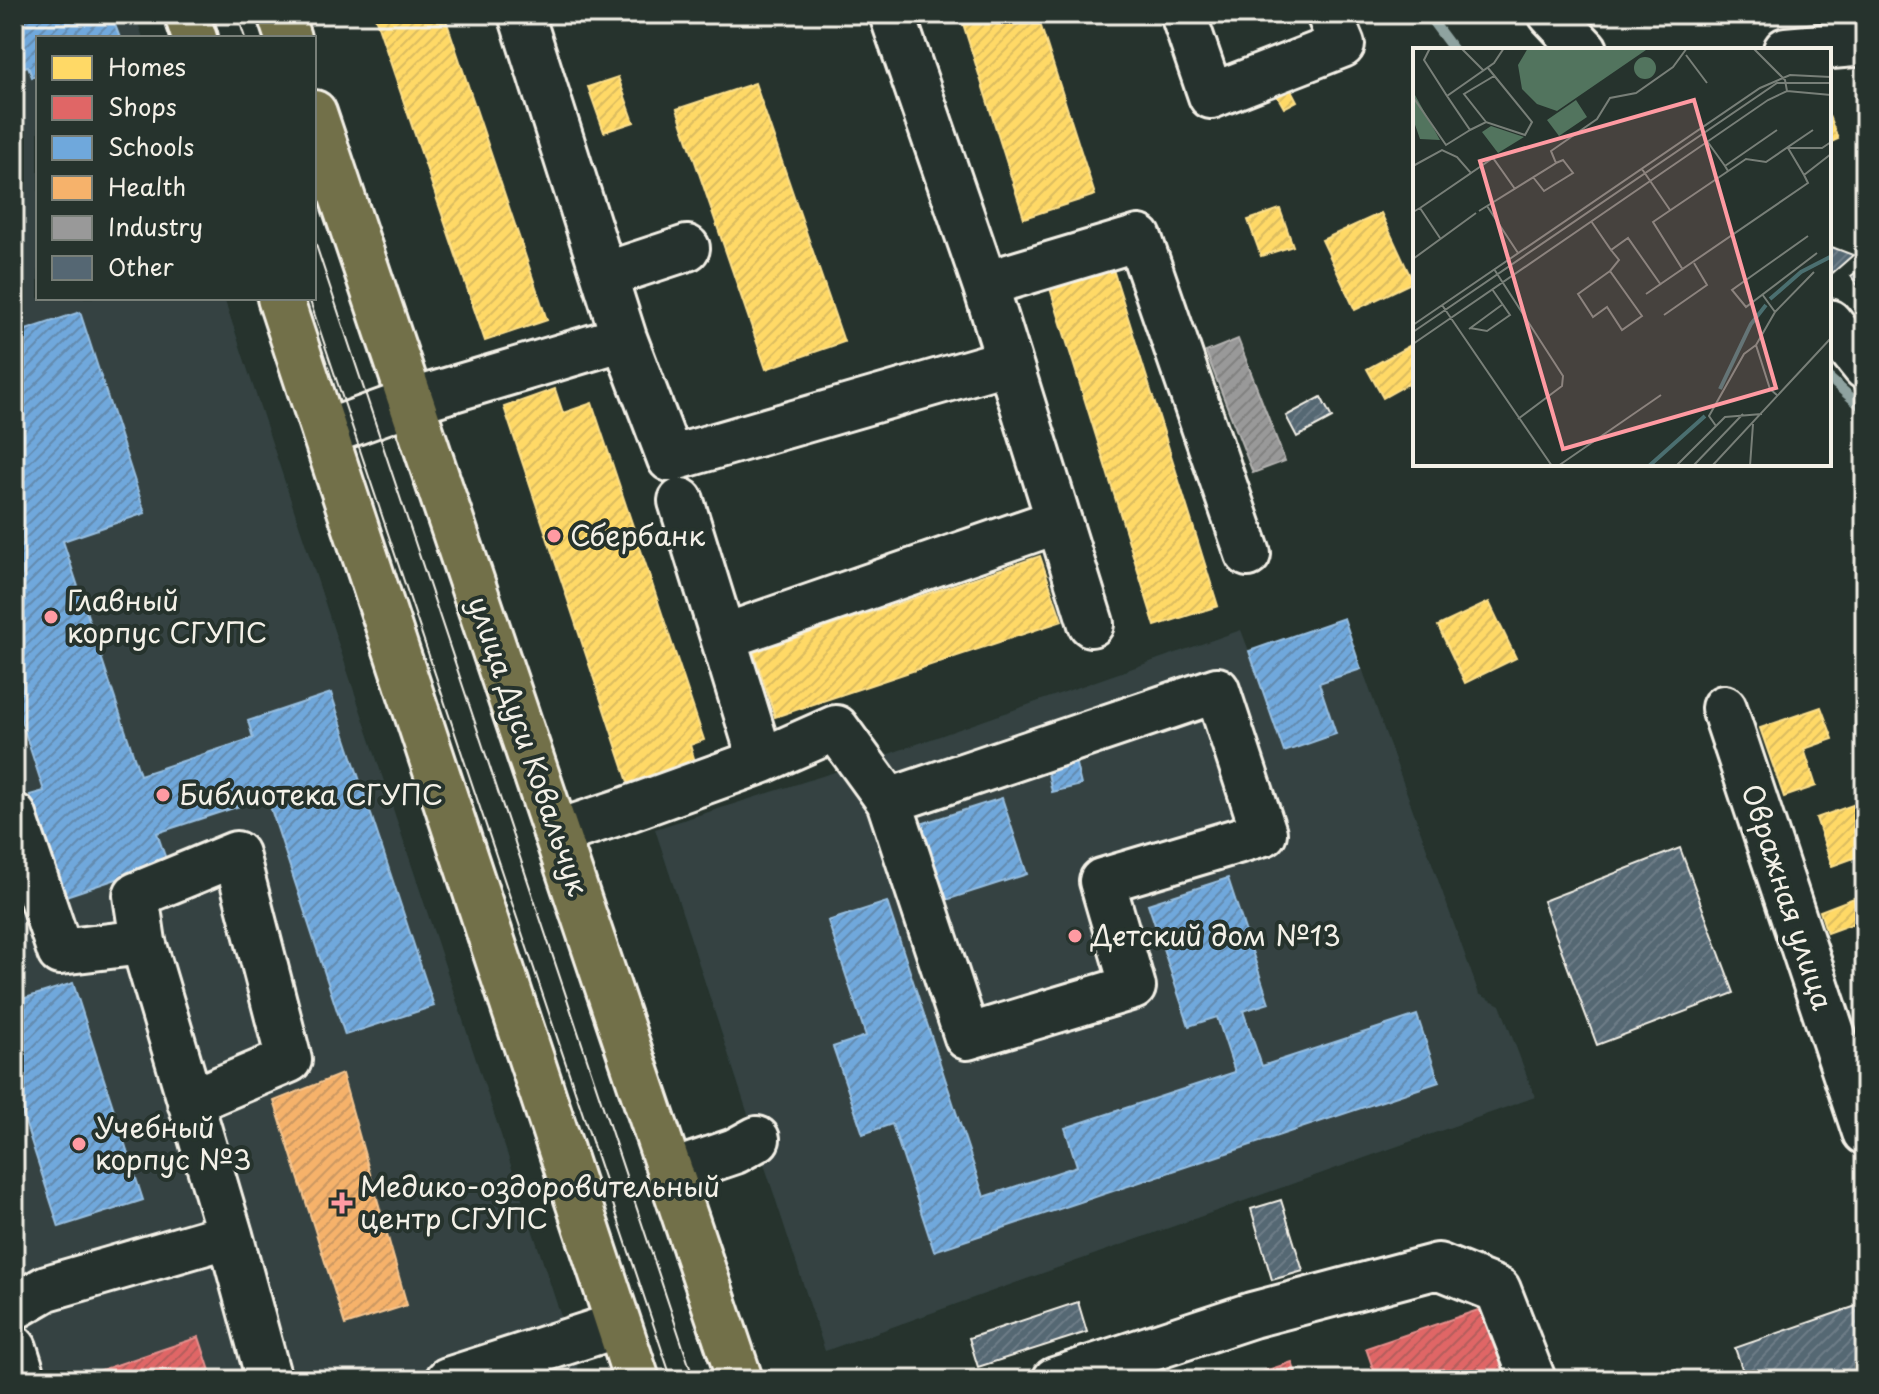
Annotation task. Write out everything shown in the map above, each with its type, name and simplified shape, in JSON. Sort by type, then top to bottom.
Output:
[{"type":"main road","points":[[187,14],[194,36]]},
{"type":"main road","points":[[280,14],[287,36]]},
{"type":"main road","name":"улица Дуси Ковальчук","points":[[316,119],[740,1380]]},
{"type":"main road","points":[[281,300],[637,1380]]},
{"type":"street","points":[[521,14],[624,338],[670,459],[1009,361]]},
{"type":"street","points":[[892,14],[985,284],[1091,624]]},
{"type":"street","points":[[1183,14],[1211,96],[1342,45],[1329,14]]},
{"type":"street","points":[[1551,14],[1583,48]]},
{"type":"street","points":[[1809,48],[1865,43]]},
{"type":"street","points":[[985,284],[1139,238],[1248,554]]},
{"type":"street","points":[[605,275],[687,248]]},
{"type":"street","points":[[1831,324],[1865,367]]},
{"type":"street","points":[[325,433],[413,401],[624,338]]},
{"type":"street","points":[[681,501],[761,761]]},
{"type":"street","points":[[723,637],[1058,521]]},
{"type":"street","points":[[556,833],[761,761],[836,728],[889,801],[967,1037],[1133,987],[1102,881],[1264,833],[1217,690],[889,801]]},
{"type":"street","name":"Овражная улица","points":[[1724,708],[1865,1132]]},
{"type":"street","points":[[14,816],[60,952],[143,942]]},
{"type":"street","points":[[190,1102],[289,1060],[236,854],[136,895],[143,942],[190,1102],[230,1235],[269,1380]]},
{"type":"street","points":[[670,1173],[735,1151],[757,1139]]},
{"type":"street","points":[[14,1307],[47,1288],[230,1235]]},
{"type":"street","points":[[1055,1380],[1252,1315],[1438,1266],[1498,1290],[1533,1380]]},
{"type":"street","points":[[448,1380],[618,1325]]},
{"type":"street","points":[[14,1348],[24,1380]]},
{"type":"shaded area","points":[[14,14],[135,14],[142,36],[36,36],[36,300],[225,300],[582,1380],[14,1380]]},
{"type":"shaded area","name":"Детский дом №13","points":[[1344,618],[1479,994],[1500,1005],[1535,1097],[825,1351],[655,829],[863,763],[1241,630],[1249,651]]},
{"type":"building: Homes","points":[[374,14],[444,14],[547,320],[485,341]]},
{"type":"building: Homes","points":[[960,14],[1037,14],[1095,195],[1024,218]]},
{"type":"building: Homes","points":[[618,77],[634,122],[604,132],[588,87]]},
{"type":"building: Homes","points":[[755,83],[844,342],[766,369],[677,109]]},
{"type":"building: Homes","points":[[1288,84],[1297,101],[1284,108],[1275,92]]},
{"type":"building: Homes","points":[[1831,121],[1838,139],[1831,142]]},
{"type":"building: Homes","points":[[1280,209],[1293,246],[1261,256],[1248,220]]},
{"type":"building: Homes","points":[[1381,213],[1413,282],[1355,310],[1322,240]]},
{"type":"building: Homes","points":[[1112,266],[1218,606],[1155,626],[1049,285]]},
{"type":"building: Homes","points":[[1413,344],[1413,381],[1383,398],[1367,369]]},
{"type":"building: Homes","points":[[555,389],[563,413],[592,403],[704,740],[690,745],[699,775],[633,797],[504,407]]},
{"type":"building: Homes","points":[[1040,556],[1062,621],[775,717],[754,652]]},
{"type":"building: Homes","points":[[1489,602],[1516,658],[1465,683],[1438,626]]},
{"type":"building: Homes","points":[[1821,707],[1833,739],[1804,749],[1816,786],[1784,797],[1760,728]]},
{"type":"building: Homes","points":[[1861,802],[1865,813],[1865,854],[1832,866],[1816,818]]},
{"type":"building: Homes","points":[[1854,898],[1863,920],[1827,933],[1820,911]]},
{"type":"building: Shops","points":[[1484,1308],[1508,1380],[1377,1380],[1366,1348]]},
{"type":"building: Shops","points":[[199,1337],[213,1380],[72,1380]]},
{"type":"building: Shops","points":[[1292,1362],[1298,1380],[1238,1380]]},
{"type":"building: Schools","points":[[14,14],[111,14],[119,36],[36,36],[36,76],[32,77],[28,66],[14,70]]},
{"type":"building: Schools","name":"Главный корпус СГУПС","points":[[80,312],[145,513],[63,541],[140,775],[253,738],[248,721],[331,693],[434,1006],[345,1035],[267,797],[157,833],[167,862],[63,897],[30,795],[44,791],[14,699],[14,334]]},
{"type":"building: Schools","points":[[1344,618],[1361,669],[1319,683],[1336,734],[1284,752],[1249,651]]},
{"type":"building: Schools","points":[[1073,752],[1081,785],[1052,792],[1045,759]]},
{"type":"building: Schools","points":[[1002,798],[1027,874],[943,901],[918,825]]},
{"type":"building: Schools","points":[[1228,878],[1269,1003],[1243,1011],[1262,1066],[1417,1015],[1439,1082],[934,1251],[892,1124],[863,1134],[833,1047],[866,1036],[828,921],[887,902],[984,1197],[1077,1166],[1065,1128],[1235,1072],[1217,1017],[1189,1026],[1148,904]]},
{"type":"building: Schools","name":"Учебный корпус №3","points":[[73,983],[143,1200],[59,1227],[14,1088],[14,1017],[21,1015],[16,1001]]},
{"type":"building: Health","name":"Медико-оздоровительный центр СГУПС","points":[[342,1074],[407,1305],[345,1325],[274,1101]]},
{"type":"building: Industry","points":[[1238,339],[1285,461],[1253,473],[1206,352]]},
{"type":"building: Other","points":[[1831,247],[1853,255],[1831,274]]},
{"type":"building: Other","points":[[1865,266],[1865,296],[1851,276]]},
{"type":"building: Other","points":[[1321,397],[1332,418],[1297,437],[1286,416]]},
{"type":"building: Other","points":[[1680,848],[1734,993],[1597,1045],[1543,901]]},
{"type":"building: Other","points":[[1281,1200],[1303,1271],[1272,1280],[1251,1209]]},
{"type":"building: Other","points":[[1078,1302],[1087,1332],[978,1367],[969,1338]]},
{"type":"building: Other","points":[[1865,1303],[1865,1380],[1746,1380],[1735,1348]]},
{"type":"building: Other","points":[[1676,1369],[1680,1380],[1644,1380]]},
{"type":"waterway","points":[[1427,14],[1452,48]]},
{"type":"waterway","points":[[1831,380],[1865,410]]},
{"type":"tram line","points":[[210,14],[217,36]]},
{"type":"tram line","points":[[237,14],[244,36]]},
{"type":"tram line","points":[[316,245],[694,1380]]},
{"type":"tram line","points":[[310,300],[672,1380]]},
{"type":"place","name":"Сбербанк","points":[[554,536]]},
{"type":"place","name":"Главный корпус СГУПС","points":[[51,617]]},
{"type":"place","name":"Библиотека СГУПС","points":[[163,795]]},
{"type":"place","name":"Детский дом №13","points":[[1075,936]]},
{"type":"place","name":"Учебный корпус №3","points":[[79,1144]]},
{"type":"place","name":"Медико-оздоровительный центр СГУПС","points":[[342,1203]]}]
